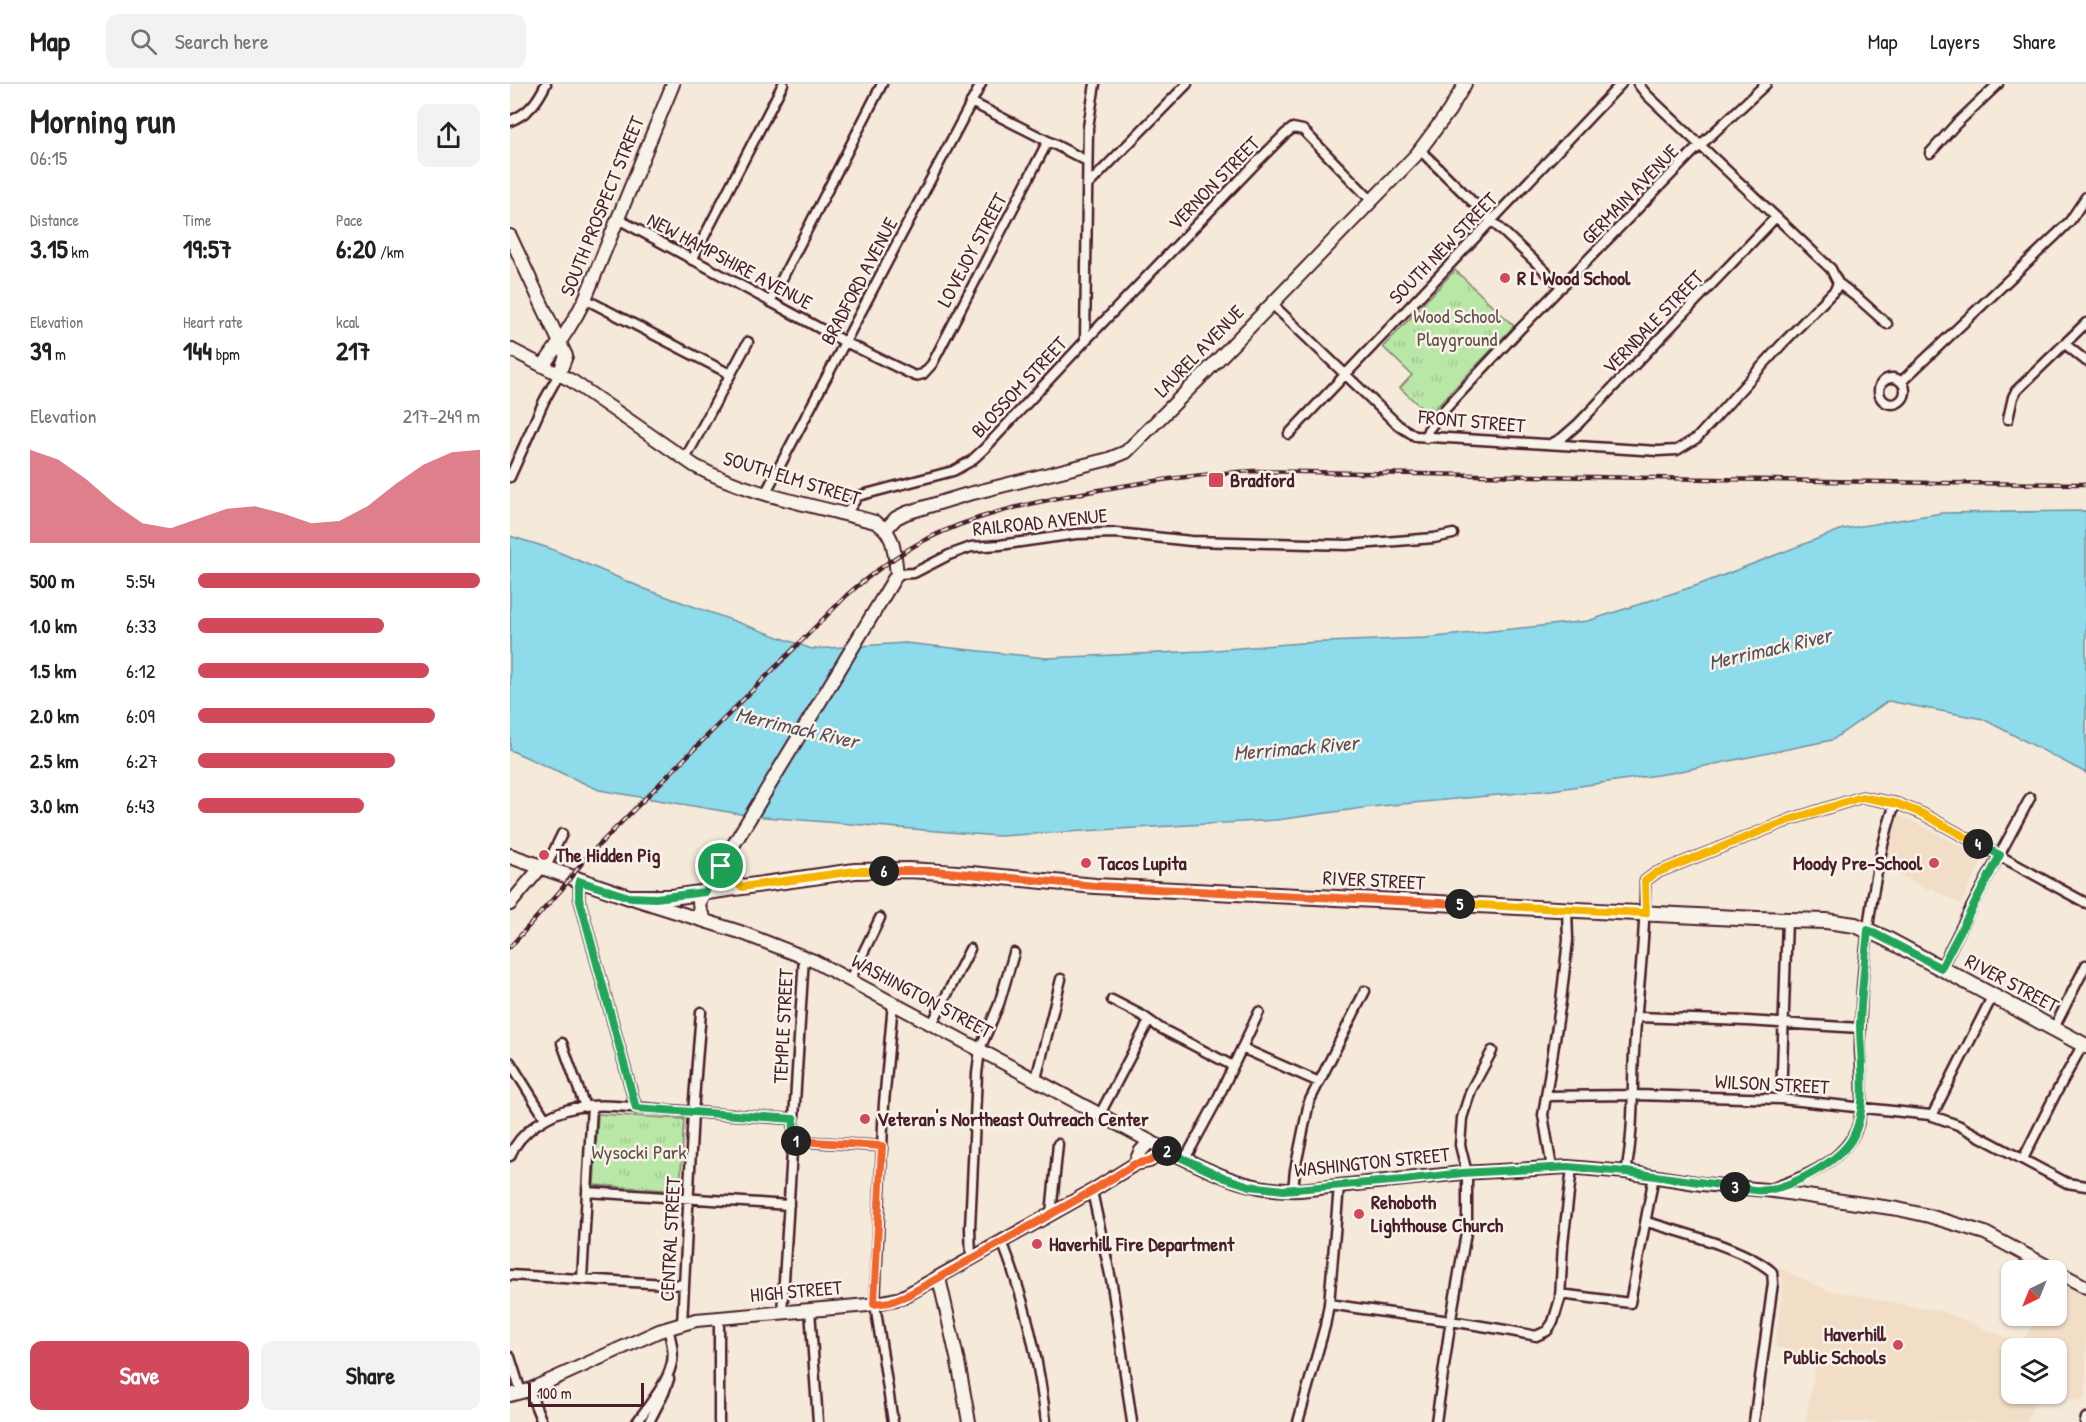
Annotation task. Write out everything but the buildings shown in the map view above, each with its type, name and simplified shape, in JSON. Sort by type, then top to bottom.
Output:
[{"type":"main road","name":"WASHINGTON STREET","points":[[510,856],[629,897],[656,898],[705,892]]},
{"type":"main road","points":[[721,865],[728,878],[742,887]]},
{"type":"main road","name":"RIVER STREET","points":[[705,892],[855,871],[909,870],[1095,886],[1826,921],[1855,925],[1868,930],[2084,1045]]},
{"type":"street","points":[[510,121],[533,107],[546,84]]},
{"type":"street","name":"SOUTH PROSPECT STREET","points":[[560,340],[571,329],[585,299],[673,84]]},
{"type":"street","points":[[692,260],[783,84]]},
{"type":"street","points":[[770,302],[882,84]]},
{"type":"street","name":"BRADFORD AVENUE","points":[[765,494],[981,84]]},
{"type":"street","name":"BLOSSOM STREET","points":[[846,514],[858,496],[953,471],[971,461],[1084,341],[1088,127],[1095,84]]},
{"type":"street","points":[[1087,186],[1187,84]]},
{"type":"street","name":"LAUREL AVENUE","points":[[886,529],[906,513],[965,495],[1109,459],[1126,452],[1420,150],[1449,111],[1464,84]]},
{"type":"street","name":"SOUTH NEW STREET","points":[[1289,434],[1621,84]]},
{"type":"street","points":[[1638,84],[1832,269],[1838,283],[1887,324]]},
{"type":"street","name":"GERMAIN AVENUE","points":[[1426,438],[1428,430],[1447,407],[1562,287],[1700,145],[1766,84]]},
{"type":"street","points":[[1930,153],[1956,124],[1998,84]]},
{"type":"street","points":[[971,102],[1088,161]]},
{"type":"street","name":"VERNON STREET","points":[[1084,341],[1256,163],[1293,128],[1303,130],[1372,201]]},
{"type":"street","name":"LOVEJOY STREET","points":[[923,374],[932,364],[1048,141]]},
{"type":"street","points":[[1420,150],[1562,287]]},
{"type":"street","points":[[1901,382],[2070,221],[2086,197]]},
{"type":"street","name":"VERNDALE STREET","points":[[1550,444],[1562,438],[1578,424],[1776,217]]},
{"type":"street","name":"NEW HAMPSHIRE AVENUE","points":[[618,219],[845,342],[906,373],[915,376],[923,374]]},
{"type":"street","points":[[510,236],[567,356],[510,477]]},
{"type":"street","name":"FRONT STREET","points":[[1272,304],[1406,432],[1415,436],[1658,451],[1683,447],[1706,429],[1774,352],[1835,290],[1838,283]]},
{"type":"street","points":[[585,299],[730,374]]},
{"type":"street","points":[[2008,419],[2016,391],[2086,323]]},
{"type":"street","points":[[543,366],[560,340]]},
{"type":"street","points":[[685,459],[748,342]]},
{"type":"street","points":[[2065,344],[2086,361]]},
{"type":"street","name":"SOUTH ELM STREET","points":[[510,349],[559,374],[685,459],[715,476],[765,494],[875,522],[886,529]]},
{"type":"street","points":[[706,921],[700,911],[699,902],[894,578],[891,535],[886,529]]},
{"type":"street","name":"RAILROAD AVENUE","points":[[894,578],[914,573],[949,555],[971,547],[1000,546],[1076,534],[1117,533],[1184,540],[1347,545],[1415,540],[1453,534]]},
{"type":"street","points":[[1626,1172],[1632,1136],[1634,1050],[1646,913],[1645,881],[1656,873],[1829,806],[1862,797],[1895,804],[1923,814],[2086,903]]},
{"type":"street","points":[[1941,968],[2030,798]]},
{"type":"street","points":[[1766,1190],[1802,1178],[1826,1165],[1841,1153],[1854,1136],[1861,1107],[1860,1028],[1868,930],[1886,831],[1895,804]]},
{"type":"street","points":[[510,904],[543,868],[562,834]]},
{"type":"street","points":[[579,881],[579,898],[636,1108]]},
{"type":"street","name":"WASHINGTON STREET","points":[[629,897],[750,935],[804,957],[893,1002],[1166,1150],[1237,1182],[1260,1188],[1293,1190],[1467,1173],[1552,1168],[1626,1172],[1898,1209],[1929,1216],[1985,1233],[2086,1287]]},
{"type":"street","points":[[1552,1168],[1543,1115],[1561,1001],[1568,940],[1567,909]]},
{"type":"street","points":[[850,980],[880,918]]},
{"type":"street","points":[[1781,1099],[1787,920]]},
{"type":"street","points":[[932,1024],[970,949]]},
{"type":"street","points":[[971,1260],[970,1228],[980,1049],[999,1004],[1014,953]]},
{"type":"street","name":"TEMPLE STREET","points":[[782,1313],[804,957]]},
{"type":"street","points":[[2054,1028],[2086,965]]},
{"type":"street","points":[[1036,1079],[1061,979]]},
{"type":"street","points":[[1293,1190],[1306,1114],[1319,1082],[1365,991]]},
{"type":"street","points":[[1932,1116],[1993,995]]},
{"type":"street","points":[[1113,1000],[1233,1066]]},
{"type":"street","points":[[893,1002],[886,1071],[874,1304],[893,1422]]},
{"type":"street","name":"CENTRAL STREET","points":[[682,1324],[693,1112],[701,1011]]},
{"type":"street","points":[[1185,1159],[1259,1012]]},
{"type":"street","points":[[1638,1017],[1860,1028]]},
{"type":"street","points":[[1100,1114],[1149,1021]]},
{"type":"street","points":[[562,1043],[588,1107],[587,1192],[582,1279]]},
{"type":"street","points":[[2023,1160],[2055,1095],[2084,1045]]},
{"type":"street","points":[[1242,1048],[1319,1082]]},
{"type":"street","points":[[1436,1422],[1467,1227],[1467,1173],[1460,1145],[1462,1118],[1470,1090],[1492,1052]]},
{"type":"street","points":[[510,1062],[545,1118]]},
{"type":"street","name":"WILSON STREET","points":[[1546,1096],[1634,1095],[1781,1099],[1932,1116],[1958,1125],[2067,1183],[2086,1186]]},
{"type":"street","points":[[512,1149],[525,1134],[545,1118],[557,1112],[588,1107],[794,1119]]},
{"type":"street","points":[[793,1141],[882,1146]]},
{"type":"street","name":"HIGH STREET","points":[[1135,1164],[1140,1152],[1150,1141]]},
{"type":"street","points":[[1051,1214],[1058,1144]]},
{"type":"street","name":"HIGH STREET","points":[[520,1392],[668,1328],[696,1320],[874,1304],[901,1298],[1092,1191],[1135,1164],[1149,1161],[1166,1150]]},
{"type":"street","points":[[1329,1304],[1451,1319],[1536,1336],[1547,1331],[1553,1323],[1560,1294],[1563,1243],[1572,1168]]},
{"type":"street","points":[[1560,1294],[1630,1303],[1647,1222],[1653,1176]]},
{"type":"street","points":[[1298,1422],[1329,1304],[1339,1186]]},
{"type":"street","points":[[1092,1191],[1112,1284],[1132,1422]]},
{"type":"street","points":[[587,1192],[789,1205]]},
{"type":"street","points":[[1647,1222],[1727,1248],[1764,1264],[1772,1272],[1773,1283],[1754,1422]]},
{"type":"street","points":[[1002,1241],[1025,1309],[1046,1422]]},
{"type":"street","points":[[510,1275],[684,1286]]},
{"type":"street","points":[[939,1278],[969,1422]]},
{"type":"street","points":[[810,1310],[818,1422]]},
{"type":"street","points":[[719,1317],[719,1422]]},
{"type":"street","points":[[649,1422],[664,1393],[671,1366],[672,1348],[668,1328]]},
{"type":"street","points":[[510,1357],[520,1392],[542,1422]]},
{"type":"street","points":[[637,1422],[661,1386],[671,1366]]},
{"type":"shaded area","name":"Moody Pre-School","points":[[1899,816],[1983,858],[1961,904],[1885,868],[1893,825]]},
{"type":"shaded area","name":"Haverhill Public Schools","points":[[1777,1267],[1827,1290],[1944,1312],[2007,1338],[2001,1338],[2001,1404],[2033,1404],[2027,1422],[1806,1422],[1816,1359],[1775,1346],[1784,1283]]},
{"type":"shaded area","name":"Haverhill Public Schools","points":[[2067,1286],[2086,1297],[2086,1391],[2082,1402],[2067,1398],[2067,1338],[2025,1338],[2033,1326],[2067,1326]]},
{"type":"green space","name":"Wood School Playground","points":[[1455,270],[1514,326],[1429,415],[1400,388],[1412,375],[1383,347]]},
{"type":"green space","name":"Wysocki Park","points":[[598,1114],[684,1119],[680,1191],[594,1185]]},
{"type":"water","name":"Merrimack River","points":[[2086,511],[2086,773],[1983,719],[1888,701],[1832,740],[1671,773],[1552,790],[1370,807],[1277,820],[998,836],[752,816],[599,790],[510,750],[510,536],[549,548],[645,589],[812,649],[905,643],[1046,658],[1425,638],[1588,621],[1698,585],[1843,529],[1942,513]]},
{"type":"railway","points":[[510,947],[561,890],[585,859],[847,595],[884,565],[914,546],[961,524],[1000,512],[1121,486],[1253,471],[2086,484]]},
{"type":"place","name":"R L Wood School","points":[[1505,278]]},
{"type":"place","name":"Bradford","points":[[1216,480]]},
{"type":"place","name":"The Hidden Pig","points":[[544,855]]},
{"type":"place","name":"Tacos Lupita","points":[[1086,863]]},
{"type":"place","name":"Moody Pre-School","points":[[1934,863]]},
{"type":"place","name":"Veteran's Northeast Outreach Center","points":[[865,1119]]},
{"type":"place","name":"Rehoboth Lighthouse Church","points":[[1359,1214]]},
{"type":"place","name":"Haverhill Fire Department","points":[[1037,1244]]},
{"type":"place","name":"Haverhill Public Schools","points":[[1898,1345]]},
{"type":"route","points":[[1862,797],[1898,804],[1923,814],[2000,855],[1941,968],[1868,930],[1860,1028],[1861,1107],[1854,1136],[1841,1153],[1826,1165],[1802,1178],[1766,1190],[1702,1184],[1595,1168],[1568,1167],[1462,1173],[1283,1190],[1250,1186],[1225,1178],[1166,1150],[1149,1161],[1135,1164],[1092,1191],[910,1294],[890,1302],[874,1304],[882,1146],[793,1141],[794,1119],[636,1108],[579,898],[579,881],[629,897],[672,897],[705,892],[721,866],[728,878],[742,887],[855,871],[909,870],[1095,886],[1646,913],[1645,881],[1656,873],[1792,819],[1862,797]]}]
